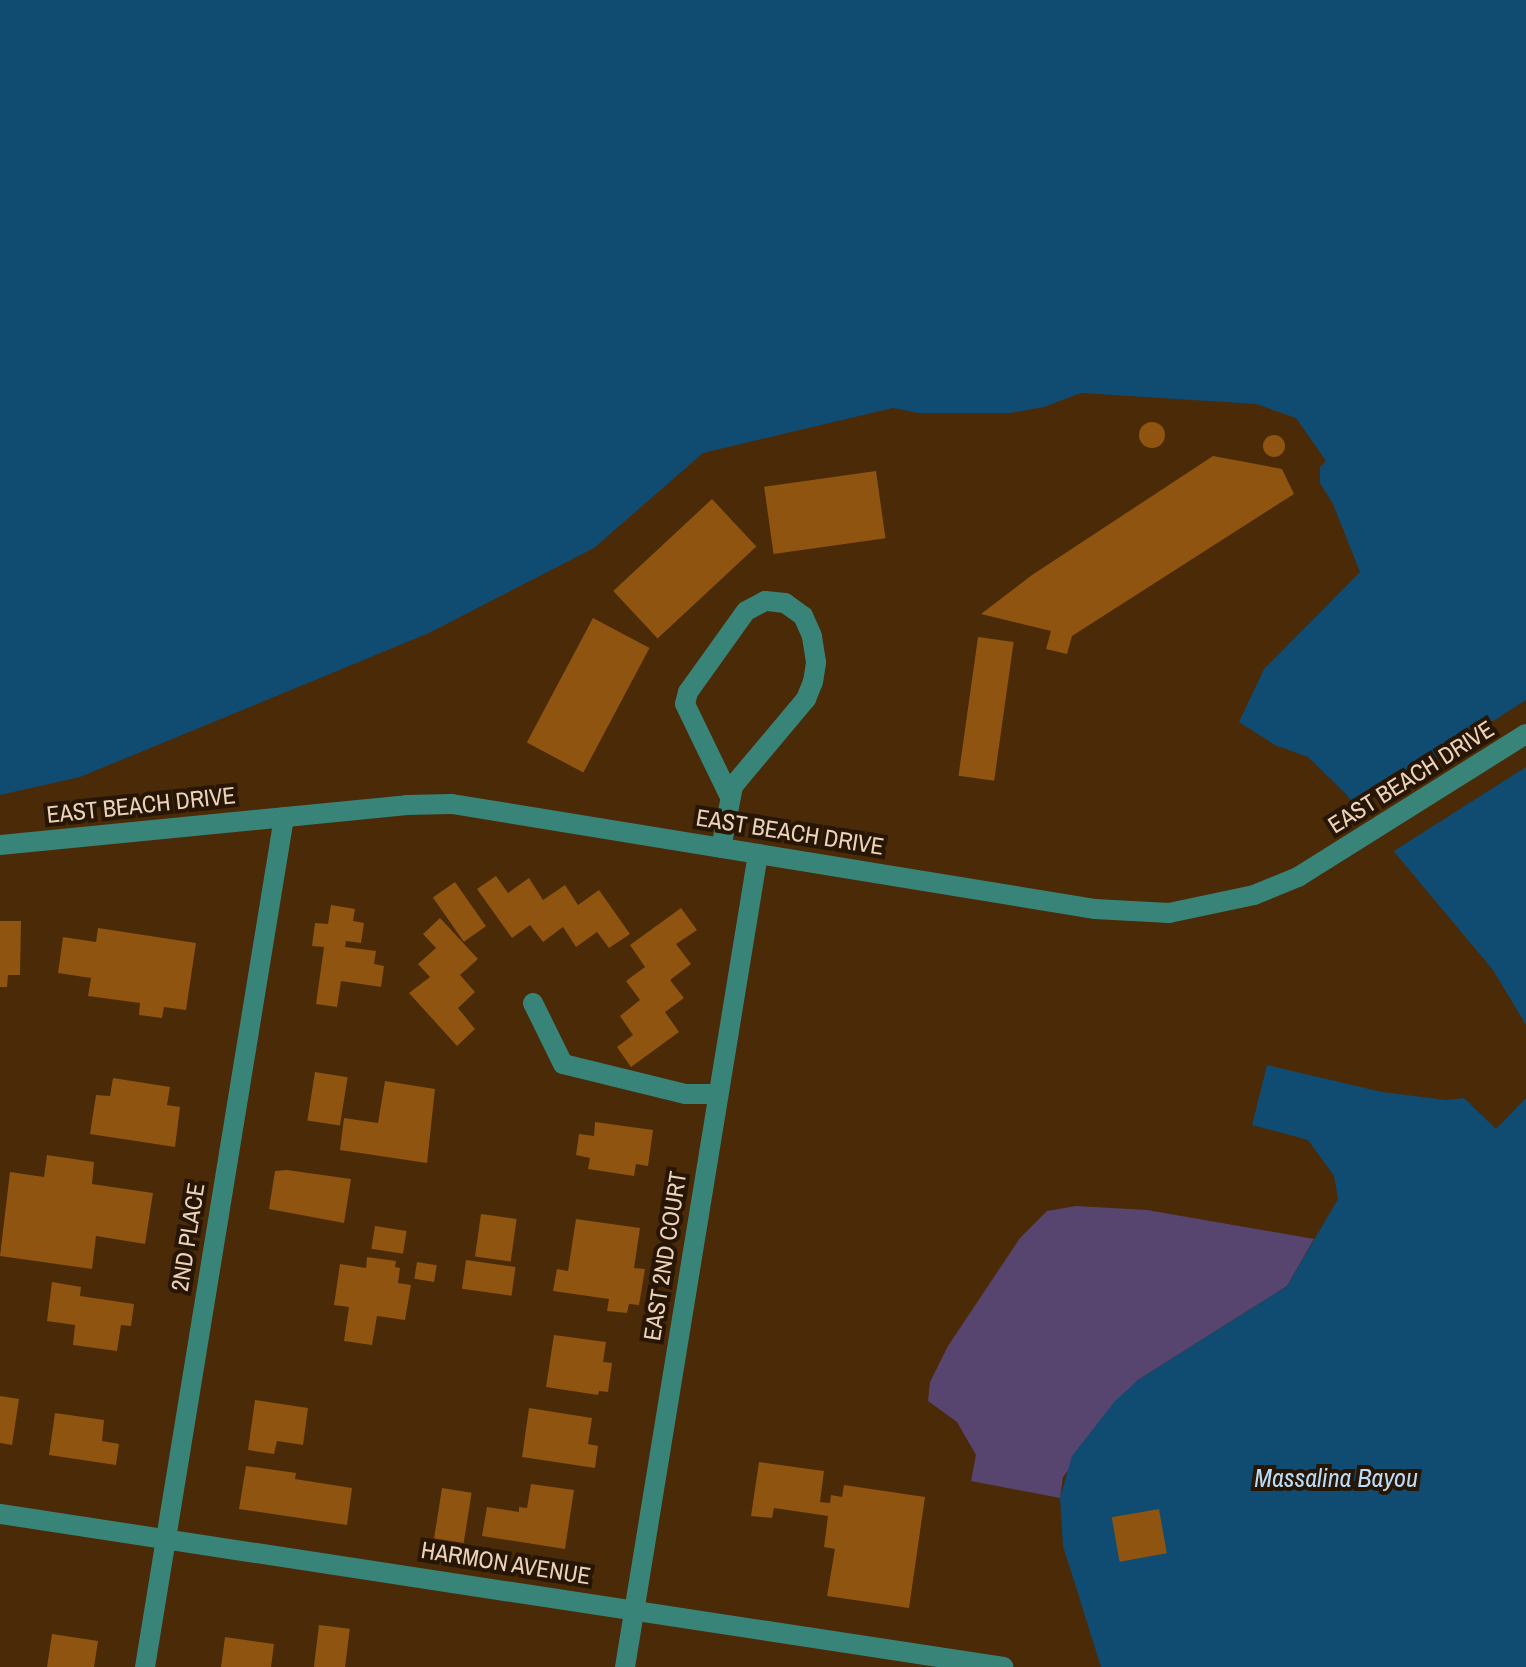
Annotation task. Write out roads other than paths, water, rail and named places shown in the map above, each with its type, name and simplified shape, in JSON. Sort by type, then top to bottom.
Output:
[{"type":"street","points":[[721,848],[733,786],[806,699],[813,682],[816,662],[812,636],[803,616],[785,603],[765,601],[746,611],[688,692],[685,704],[730,797]]},
{"type":"street","name":"EAST BEACH DRIVE","points":[[0,845],[422,803],[452,804],[1095,909],[1169,913],[1203,909],[1269,890],[1328,860],[1526,734]]},
{"type":"street","name":"2ND PLACE","points":[[145,1667],[284,817]]},
{"type":"street","name":"EAST 2ND COURT","points":[[625,1667],[758,854]]},
{"type":"street","points":[[533,1003],[563,1064],[685,1094],[717,1094]]},
{"type":"street","name":"HARMON AVENUE","points":[[0,1514],[1003,1667]]},
{"type":"water","points":[[0,0],[1526,0],[1526,1025],[1493,970],[1344,792],[1308,757],[1275,745],[1239,722],[1264,669],[1360,572],[1333,504],[1320,483],[1320,467],[1326,461],[1296,418],[1256,404],[1081,393],[1044,407],[1010,413],[919,413],[893,408],[703,453],[594,548],[429,633],[80,777],[0,795]]},
{"type":"water","name":"Massalina Bayou","points":[[1267,1065],[1382,1092],[1446,1100],[1464,1098],[1496,1129],[1526,1098],[1526,1667],[1101,1667],[1063,1546],[1060,1498],[1072,1456],[1115,1401],[1138,1380],[1287,1286],[1338,1199],[1334,1176],[1308,1140],[1252,1125]]}]
